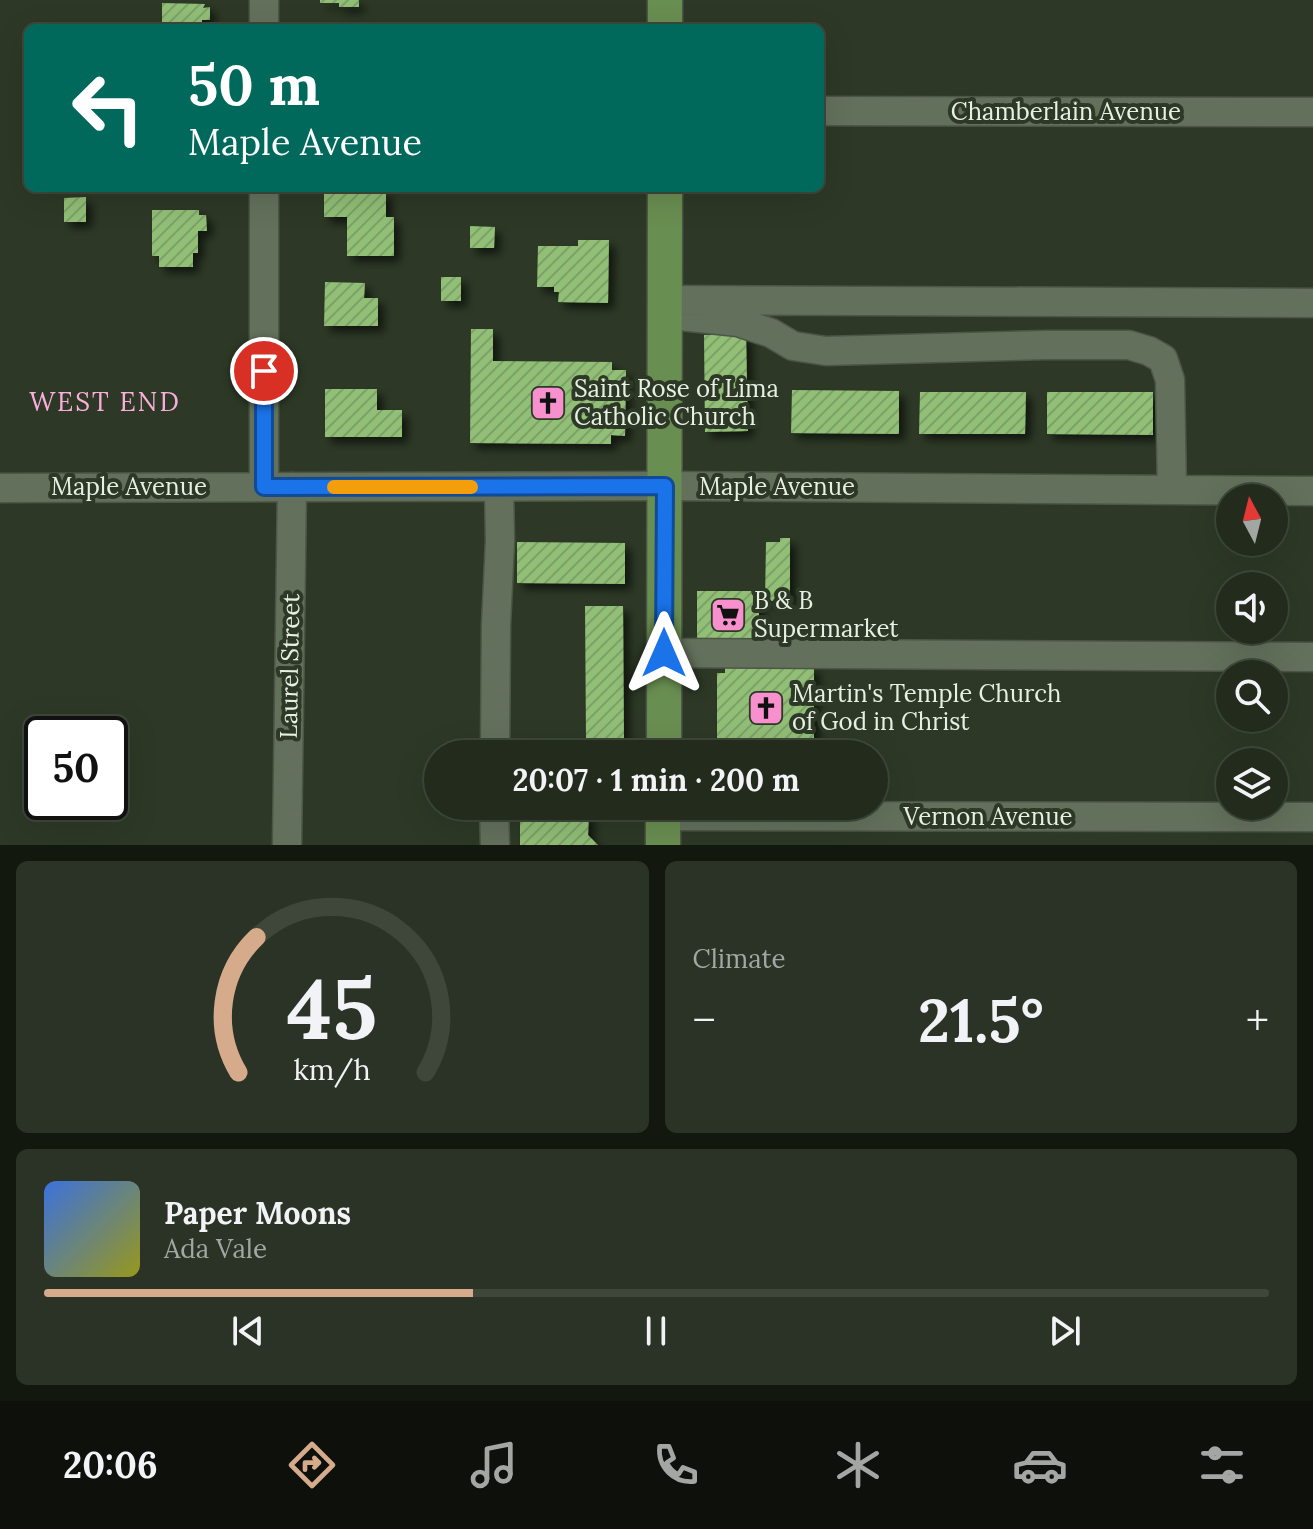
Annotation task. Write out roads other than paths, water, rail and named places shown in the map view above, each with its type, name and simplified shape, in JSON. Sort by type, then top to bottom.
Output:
[{"type":"main road","points":[[665,0],[665,24]]},
{"type":"main road","points":[[665,192],[664,653],[672,740]]},
{"type":"street","points":[[264,0],[264,24]]},
{"type":"street","name":"Chamberlain Avenue","points":[[824,111],[1313,112]]},
{"type":"street","points":[[264,192],[264,487]]},
{"type":"street","points":[[665,307],[1313,303]]},
{"type":"street","points":[[665,307],[738,322],[771,333],[793,346],[826,351],[1046,345],[1129,345],[1149,351],[1163,359],[1170,380],[1172,490]]},
{"type":"street","name":"Maple Avenue","points":[[0,488],[665,486],[1313,491]]},
{"type":"street","name":"Laurel Street","points":[[287,845],[292,487]]},
{"type":"street","points":[[495,740],[499,487]]},
{"type":"street","points":[[664,653],[1313,657]]},
{"type":"street","name":"Vernon Avenue","points":[[663,822],[1313,817]]},
{"type":"street","points":[[494,820],[495,845]]},
{"type":"place","name":"Saint Rose of Lima Catholic Church","points":[[548,403]]},
{"type":"place","name":"B & B Supermarket","points":[[728,615]]},
{"type":"place","name":"Martin's Temple Church of God in Christ","points":[[766,708]]},
{"type":"district","name":"WEST END","points":[[105,402]]}]
